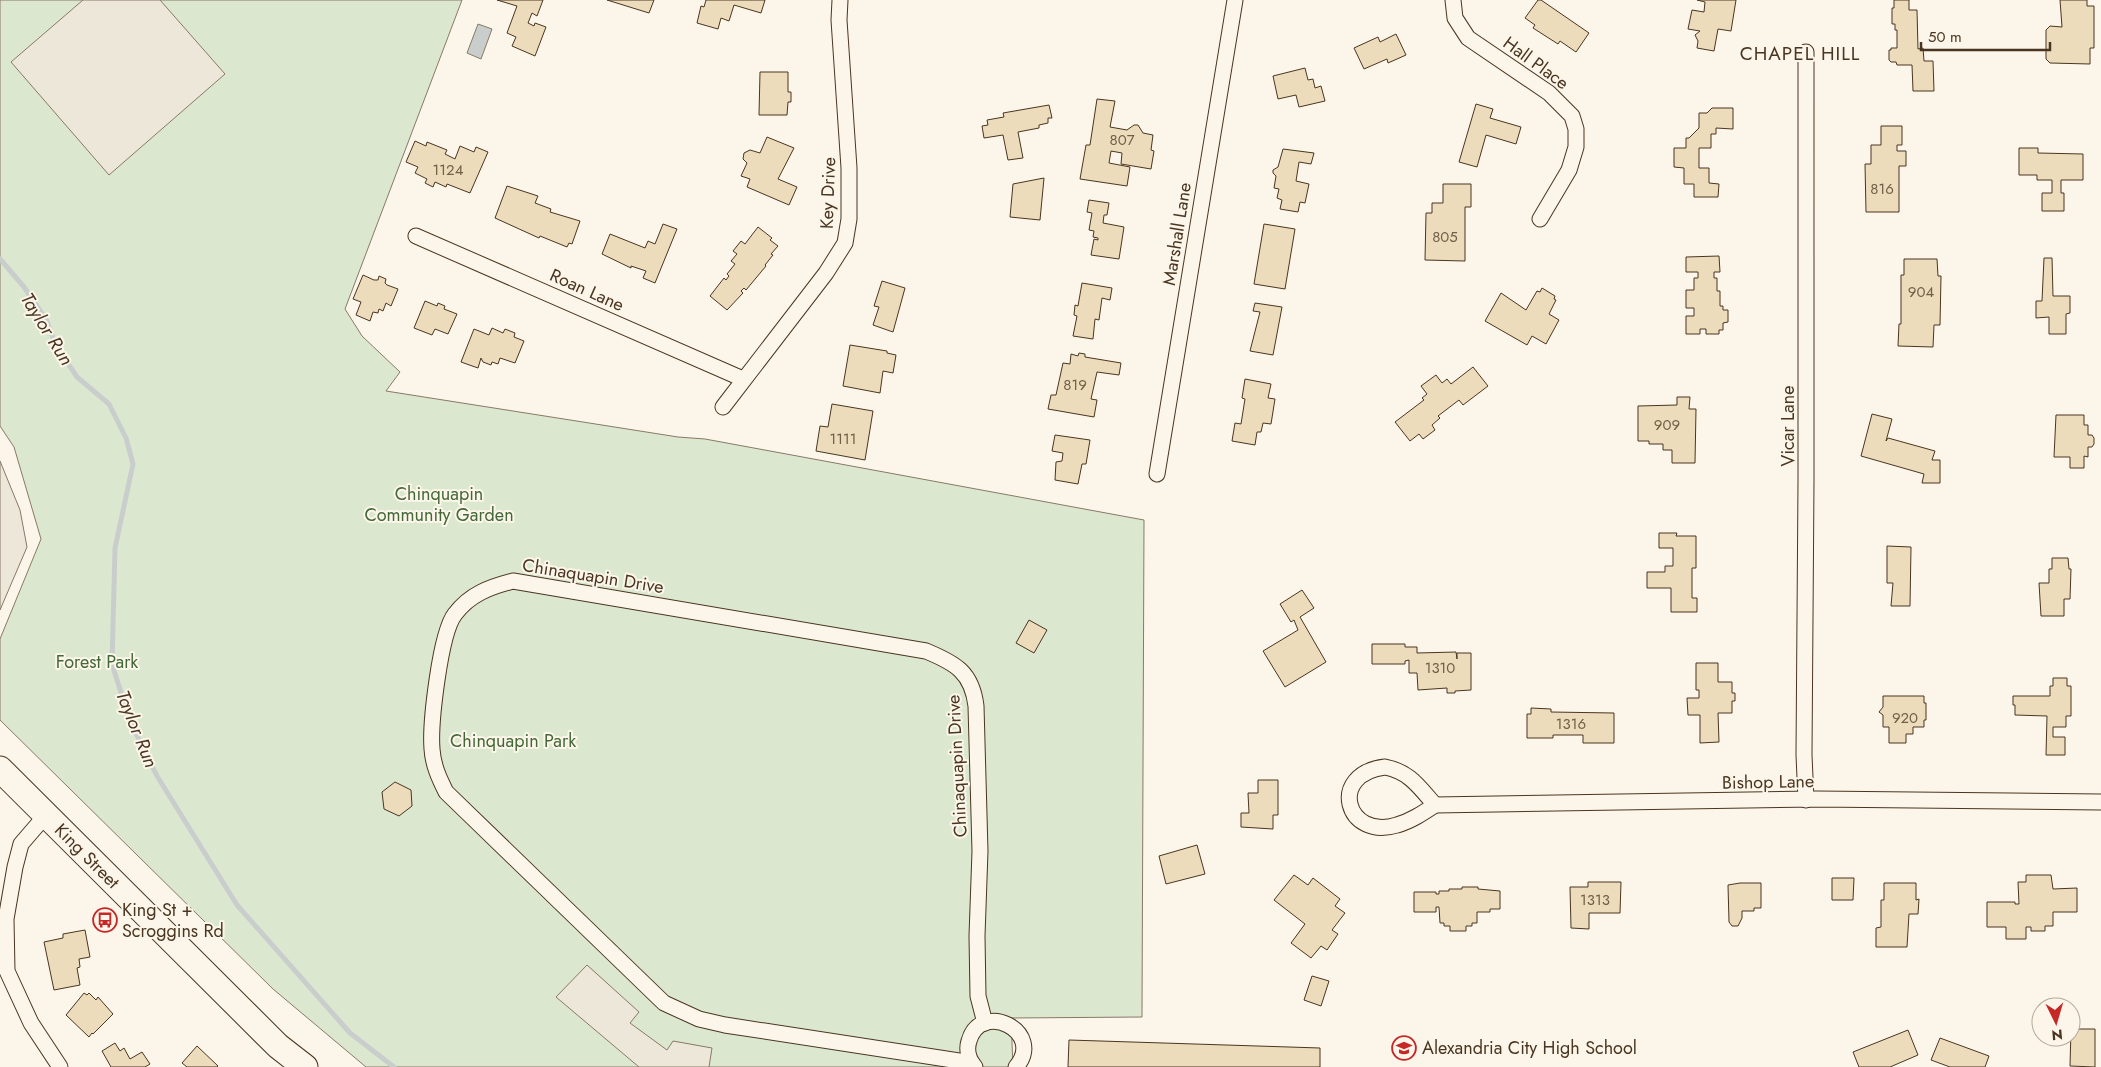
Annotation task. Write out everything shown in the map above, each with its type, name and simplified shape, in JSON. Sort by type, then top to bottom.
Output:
[{"type":"main road","name":"King Street","points":[[0,769],[278,1046],[304,1067]]},
{"type":"street","name":"Key Drive","points":[[723,406],[826,273],[845,243],[849,219],[849,186],[839,20],[840,0]]},
{"type":"street","name":"Marshall Lane","points":[[1157,474],[1235,0]]},
{"type":"street","name":"Hall Place","points":[[1453,0],[1455,18],[1468,38],[1549,94],[1572,116],[1576,129],[1576,147],[1569,170],[1540,218]]},
{"type":"street","name":"Vicar Lane","points":[[1806,52],[1804,745],[1806,800]]},
{"type":"street","name":"Roan Lane","points":[[416,236],[743,379]]},
{"type":"street","name":"Chinaquapin Drive","points":[[513,581],[850,639],[926,650],[947,660],[958,668],[967,676],[972,685],[976,706],[980,851],[977,936],[978,996],[985,1023],[978,1027],[969,1040],[969,1056],[974,1065],[725,1025],[699,1019],[664,1003],[446,792],[436,770],[432,748],[439,671],[446,633],[454,615],[472,597],[489,587],[513,581]]},
{"type":"street","name":"Bishop Lane","points":[[1435,805],[1407,775],[1384,767],[1374,768],[1358,777],[1349,794],[1350,806],[1359,821],[1376,827],[1396,826],[1435,805],[1806,800],[2101,802]]},
{"type":"street","points":[[46,815],[24,839],[14,868],[6,919],[4,972],[31,1023],[60,1067]]},
{"type":"street","points":[[985,1023],[1003,1022],[1018,1032],[1024,1048],[1022,1057],[1016,1067]]},
{"type":"green space","name":"Chinquapin Park","points":[[0,0],[462,0],[345,309],[362,336],[400,372],[386,391],[678,437],[705,439],[1144,520],[1142,1017],[1011,1018],[1013,1067],[366,1067],[273,989],[0,720],[0,639],[41,539],[14,447],[0,426]]},
{"type":"shaded area","points":[[83,0],[160,0],[225,74],[109,175],[11,62]]},
{"type":"shaded area","points":[[478,24],[492,29],[481,59],[467,53]]},
{"type":"shaded area","points":[[0,461],[20,510],[27,547],[0,610]]},
{"type":"shaded area","points":[[587,965],[639,1012],[630,1023],[667,1050],[673,1041],[712,1048],[709,1067],[639,1067],[556,997]]},
{"type":"building","points":[[497,0],[543,0],[537,16],[532,13],[528,23],[534,26],[535,23],[546,27],[535,56],[512,46],[516,37],[507,33],[517,6]]},
{"type":"building","points":[[607,0],[654,0],[649,13]]},
{"type":"building","points":[[706,0],[765,0],[761,13],[734,5],[729,21],[721,18],[718,29],[697,23],[701,6],[704,7]]},
{"type":"building","points":[[1538,0],[1541,0],[1589,33],[1576,52],[1560,41],[1558,44],[1533,28],[1535,25],[1525,18]]},
{"type":"building","points":[[1697,0],[1736,0],[1731,31],[1718,29],[1714,51],[1697,48],[1698,41],[1695,35],[1700,31],[1688,29],[1692,10],[1704,12],[1705,2]]},
{"type":"building","points":[[1894,0],[1909,0],[1909,10],[1917,10],[1918,49],[1923,48],[1924,61],[1933,61],[1934,91],[1913,91],[1912,65],[1897,65],[1896,62],[1889,60],[1889,50],[1897,48],[1897,30],[1895,30],[1895,24],[1892,24]]},
{"type":"building","points":[[2060,0],[2087,0],[2087,6],[2094,6],[2094,48],[2090,48],[2090,64],[2050,63],[2046,59],[2046,30],[2050,26],[2062,27]]},
{"type":"building","points":[[1396,34],[1406,55],[1388,63],[1387,59],[1364,69],[1354,48],[1378,37],[1380,42]]},
{"type":"building","points":[[1305,68],[1308,80],[1313,79],[1315,88],[1321,86],[1325,101],[1299,107],[1296,95],[1278,99],[1273,76]]},
{"type":"building","points":[[760,72],[788,72],[788,92],[791,92],[791,102],[788,102],[787,115],[759,115]]},
{"type":"building","points":[[1097,99],[1115,101],[1110,127],[1127,130],[1134,125],[1138,125],[1143,133],[1153,135],[1151,150],[1154,151],[1151,169],[1121,164],[1122,153],[1111,151],[1109,163],[1130,167],[1127,186],[1080,179],[1086,145],[1090,145]]},
{"type":"building","points":[[1476,104],[1493,109],[1490,118],[1521,127],[1516,144],[1486,135],[1477,167],[1459,162]]},
{"type":"building","points":[[1049,105],[1052,118],[1048,118],[1048,123],[1039,125],[1039,128],[1018,132],[1023,158],[1008,160],[1003,135],[984,138],[982,126],[988,125],[987,120],[1004,117],[1003,113]]},
{"type":"building","points":[[1712,108],[1733,108],[1733,129],[1716,128],[1716,134],[1711,134],[1711,148],[1699,148],[1699,168],[1709,168],[1709,183],[1719,184],[1718,197],[1694,197],[1694,184],[1684,184],[1684,168],[1674,167],[1674,148],[1686,148],[1686,138],[1689,138],[1699,128],[1699,113],[1707,113]]},
{"type":"building","points":[[1881,126],[1902,126],[1902,145],[1897,145],[1897,151],[1906,151],[1906,166],[1899,166],[1899,212],[1866,212],[1865,164],[1871,164],[1871,145],[1881,145]]},
{"type":"building","points":[[767,137],[794,148],[778,179],[797,187],[789,205],[747,187],[750,179],[741,176],[747,163],[743,159],[744,153],[750,150],[760,153]]},
{"type":"building","points":[[415,141],[426,146],[427,142],[447,150],[445,154],[455,159],[460,146],[474,152],[476,147],[488,152],[470,193],[447,184],[446,187],[435,182],[433,187],[425,183],[427,179],[415,173],[418,167],[406,162]]},
{"type":"building","points":[[2019,148],[2038,148],[2038,153],[2083,154],[2083,180],[2061,180],[2061,193],[2064,193],[2064,211],[2042,211],[2042,193],[2052,193],[2052,180],[2037,180],[2037,175],[2019,175]]},
{"type":"building","points":[[1283,149],[1314,153],[1311,164],[1299,162],[1296,181],[1309,184],[1305,203],[1300,202],[1298,212],[1280,209],[1282,200],[1277,198],[1279,189],[1274,188],[1276,176],[1273,170],[1278,167]]},
{"type":"building","points":[[1044,178],[1040,220],[1010,217],[1013,184]]},
{"type":"building","points":[[1443,184],[1471,184],[1471,207],[1465,207],[1465,261],[1425,260],[1426,213],[1432,213],[1432,203],[1443,203]]},
{"type":"building","points":[[507,186],[538,196],[535,203],[551,209],[550,212],[580,221],[572,244],[569,243],[567,247],[540,236],[539,238],[495,218]]},
{"type":"building","points":[[1089,200],[1109,203],[1107,215],[1104,215],[1103,223],[1124,227],[1119,259],[1091,255],[1094,239],[1098,240],[1098,238],[1093,237],[1094,231],[1089,230],[1092,213],[1087,212]]},
{"type":"building","points":[[663,224],[677,229],[655,283],[643,278],[646,271],[631,266],[631,268],[602,254],[610,234],[645,248],[648,241],[655,244]]},
{"type":"building","points":[[1264,224],[1295,229],[1285,289],[1254,284]]},
{"type":"building","points":[[758,227],[772,238],[770,240],[778,246],[771,254],[773,255],[766,266],[746,290],[744,288],[741,291],[743,293],[727,310],[710,296],[724,278],[726,280],[729,276],[727,274],[735,264],[731,261],[737,254],[733,251],[741,241],[745,244]]},
{"type":"building","points":[[1719,256],[1720,272],[1714,272],[1714,278],[1717,278],[1717,291],[1720,291],[1720,306],[1723,306],[1723,310],[1728,310],[1728,322],[1723,323],[1723,330],[1719,330],[1719,334],[1706,334],[1706,329],[1700,329],[1700,334],[1686,334],[1686,316],[1694,316],[1694,308],[1686,308],[1686,290],[1694,290],[1694,278],[1698,278],[1698,272],[1686,272],[1686,257]]},
{"type":"building","points":[[2044,258],[2052,258],[2053,296],[2070,296],[2070,313],[2066,314],[2066,334],[2049,334],[2049,317],[2036,318],[2036,301],[2042,301]]},
{"type":"building","points":[[1904,259],[1937,259],[1938,276],[1941,276],[1940,325],[1934,325],[1933,347],[1898,346],[1899,324],[1901,324],[1901,275],[1904,275]]},
{"type":"building","points":[[363,275],[374,280],[378,280],[379,276],[386,279],[385,283],[387,285],[398,289],[391,306],[386,303],[383,311],[379,309],[378,313],[373,312],[370,321],[356,315],[361,302],[353,299]]},
{"type":"building","points":[[882,281],[905,288],[893,332],[873,325],[879,307],[874,306]]},
{"type":"building","points":[[1082,283],[1112,288],[1110,300],[1102,298],[1099,320],[1095,319],[1093,339],[1073,336],[1077,316],[1074,315],[1075,305],[1078,306]]},
{"type":"building","points":[[1542,288],[1555,296],[1554,299],[1556,300],[1549,314],[1559,320],[1546,344],[1532,336],[1527,345],[1485,321],[1501,293],[1526,310],[1537,291],[1540,292]]},
{"type":"building","points":[[425,301],[437,306],[438,303],[445,306],[444,309],[457,314],[448,334],[435,329],[432,335],[414,328]]},
{"type":"building","points":[[1255,303],[1282,307],[1273,355],[1250,351],[1260,312],[1253,311]]},
{"type":"building","points":[[492,328],[503,333],[505,329],[515,333],[514,337],[524,341],[515,363],[500,358],[498,364],[492,362],[491,365],[483,362],[481,358],[478,368],[461,362],[474,329],[489,335]]},
{"type":"building","points":[[850,345],[887,351],[887,353],[896,355],[893,373],[883,371],[880,393],[843,386]]},
{"type":"building","points":[[1079,353],[1085,354],[1085,357],[1121,363],[1119,375],[1097,372],[1091,399],[1097,400],[1094,417],[1048,409],[1051,395],[1056,395],[1063,363],[1070,364],[1071,354],[1078,356]]},
{"type":"building","points":[[1473,367],[1488,386],[1463,405],[1459,400],[1438,416],[1440,418],[1432,425],[1435,430],[1423,439],[1419,434],[1410,441],[1395,422],[1424,400],[1422,398],[1427,394],[1421,386],[1436,375],[1442,383],[1447,379],[1451,384]]},
{"type":"building","points":[[1245,379],[1271,384],[1268,398],[1275,399],[1271,424],[1263,423],[1261,432],[1257,432],[1255,445],[1232,441],[1235,423],[1241,424],[1245,399],[1242,398]]},
{"type":"building","points":[[1677,397],[1690,397],[1689,409],[1696,409],[1695,463],[1672,463],[1672,450],[1663,450],[1663,444],[1649,444],[1649,441],[1638,441],[1638,406],[1677,405]]},
{"type":"building","points":[[832,404],[873,411],[865,460],[816,451],[820,426],[828,427]]},
{"type":"building","points":[[1872,414],[1892,419],[1886,441],[1888,438],[1935,451],[1932,460],[1940,460],[1940,483],[1922,483],[1924,474],[1861,456]]},
{"type":"building","points":[[2056,415],[2084,415],[2084,425],[2088,425],[2088,435],[2092,435],[2094,438],[2094,444],[2092,447],[2088,447],[2088,457],[2084,456],[2084,468],[2070,468],[2070,457],[2054,457]]},
{"type":"building","points":[[1055,435],[1090,440],[1086,464],[1082,464],[1078,484],[1055,480],[1056,462],[1062,461],[1063,453],[1052,451]]},
{"type":"building","points":[[1659,533],[1677,533],[1676,536],[1696,536],[1696,568],[1692,568],[1692,598],[1697,598],[1697,612],[1671,612],[1671,588],[1647,588],[1647,572],[1665,572],[1665,566],[1673,566],[1673,548],[1659,548]]},
{"type":"building","points":[[1887,546],[1911,547],[1910,606],[1891,606],[1893,583],[1887,583]]},
{"type":"building","points":[[2052,558],[2068,558],[2069,569],[2071,569],[2070,599],[2064,599],[2064,616],[2041,616],[2039,583],[2049,583],[2049,569],[2052,569]]},
{"type":"building","points":[[1302,590],[1314,608],[1300,617],[1326,662],[1285,687],[1263,651],[1298,630],[1294,620],[1291,622],[1280,604]]},
{"type":"building","points":[[1029,620],[1047,630],[1034,653],[1016,643]]},
{"type":"building","points":[[1372,644],[1405,644],[1405,647],[1417,647],[1417,653],[1456,652],[1457,659],[1457,653],[1471,653],[1471,690],[1447,693],[1447,688],[1418,690],[1417,673],[1409,673],[1409,660],[1405,661],[1405,664],[1372,664]]},
{"type":"building","points":[[1696,663],[1718,663],[1718,682],[1732,682],[1732,693],[1735,693],[1735,701],[1732,701],[1732,713],[1718,713],[1719,742],[1700,743],[1700,715],[1688,715],[1687,698],[1699,698],[1699,690],[1696,690]]},
{"type":"building","points":[[2053,678],[2067,678],[2067,686],[2071,686],[2071,716],[2066,716],[2066,727],[2053,727],[2053,737],[2065,737],[2065,755],[2046,755],[2047,716],[2015,715],[2015,705],[2013,705],[2013,696],[2050,696],[2050,686],[2053,686]]},
{"type":"building","points":[[1883,696],[1924,696],[1926,720],[1924,720],[1924,727],[1913,727],[1913,734],[1906,734],[1906,743],[1889,743],[1889,727],[1883,727],[1883,715],[1879,712],[1883,707]]},
{"type":"building","points":[[1531,708],[1551,709],[1551,712],[1614,713],[1614,743],[1583,743],[1583,735],[1553,735],[1553,738],[1527,738],[1527,714],[1531,714]]},
{"type":"building","points":[[1258,780],[1278,780],[1278,815],[1273,815],[1273,829],[1241,827],[1241,813],[1249,813],[1248,793],[1258,793]]},
{"type":"building","points":[[395,782],[411,790],[412,806],[399,816],[384,809],[382,792]]},
{"type":"building","points":[[1197,845],[1205,874],[1166,884],[1159,856]]},
{"type":"building","points":[[1294,875],[1308,885],[1313,878],[1340,899],[1335,906],[1345,913],[1332,930],[1338,934],[1327,950],[1321,946],[1311,958],[1291,943],[1305,924],[1274,900]]},
{"type":"building","points":[[2026,875],[2051,875],[2053,889],[2077,888],[2077,912],[2053,912],[2053,926],[2045,926],[2045,931],[2031,931],[2031,927],[2026,927],[2026,939],[2006,939],[2006,927],[1987,927],[1987,902],[2015,902],[2015,904],[2019,904],[2018,882],[2026,882]]},
{"type":"building","points":[[1832,878],[1854,878],[1853,900],[1832,900]]},
{"type":"building","points":[[1588,882],[1621,882],[1620,913],[1589,913],[1589,929],[1571,928],[1570,887],[1588,887]]},
{"type":"building","points":[[1761,883],[1761,908],[1754,908],[1754,911],[1742,911],[1742,918],[1738,926],[1732,926],[1729,922],[1728,885]]},
{"type":"building","points":[[1884,883],[1916,883],[1916,900],[1919,899],[1918,914],[1909,914],[1907,947],[1876,947],[1876,928],[1881,927],[1881,900],[1884,900]]},
{"type":"building","points":[[1462,887],[1478,887],[1478,889],[1500,891],[1500,909],[1490,909],[1490,912],[1477,912],[1477,923],[1472,923],[1472,926],[1466,926],[1466,931],[1450,931],[1450,926],[1444,926],[1444,923],[1440,923],[1439,907],[1436,907],[1436,912],[1414,912],[1414,892],[1436,892],[1436,894],[1439,894],[1439,891],[1462,889]]},
{"type":"building","points":[[85,930],[90,957],[79,959],[80,967],[77,968],[80,985],[54,990],[44,942],[63,938],[63,934]]},
{"type":"building","points":[[1312,976],[1329,981],[1321,1006],[1304,1000]]},
{"type":"building","points":[[84,993],[87,995],[89,993],[96,1000],[98,997],[113,1014],[89,1037],[66,1015]]},
{"type":"building","points":[[2081,1029],[2095,1029],[2095,1067],[2070,1066],[2071,1047],[2081,1047]]},
{"type":"building","points":[[1908,1030],[1918,1055],[1890,1067],[1859,1067],[1853,1052]]},
{"type":"building","points":[[1940,1038],[1989,1056],[1985,1067],[1950,1067],[1931,1060]]},
{"type":"building","points":[[1069,1040],[1320,1048],[1320,1067],[1068,1067]]},
{"type":"building","points":[[115,1043],[120,1051],[124,1048],[130,1059],[142,1052],[150,1064],[145,1067],[111,1067],[102,1051]]},
{"type":"building","points":[[197,1046],[217,1067],[187,1067],[182,1063]]},
{"type":"waterway","name":"Taylor Run","points":[[0,259],[24,287],[47,321],[55,344],[77,377],[109,404],[126,438],[133,464],[115,548],[112,664],[130,721],[157,776],[237,905],[350,1033],[394,1067]]},
{"type":"place","name":"King St + Scroggins Rd","points":[[105,920]]},
{"type":"place","name":"Alexandria City High School","points":[[1404,1048]]},
{"type":"district","name":"CHAPEL HILL","points":[[1800,53]]},
{"type":"park label","name":"Chinquapin Community Garden","points":[[439,504]]},
{"type":"park label","name":"Forest Park","points":[[97,662]]}]
